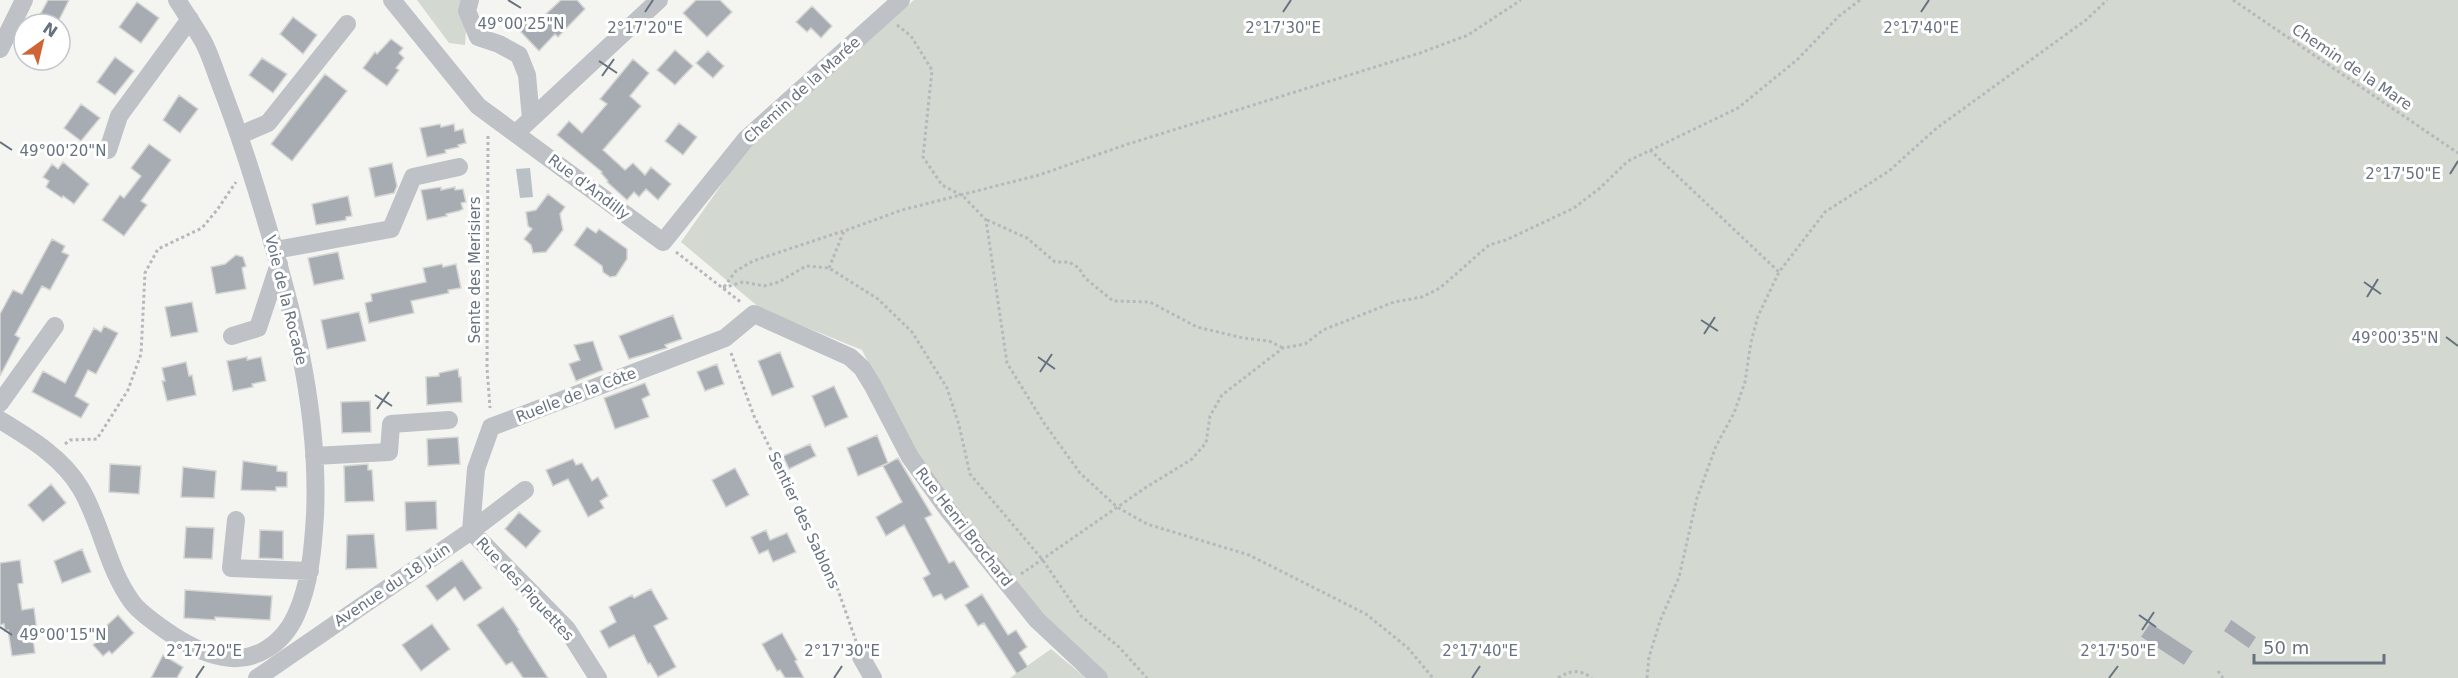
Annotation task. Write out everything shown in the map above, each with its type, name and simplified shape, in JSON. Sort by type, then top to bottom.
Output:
[{"type":"street","points":[[0,49],[24,0]]},
{"type":"street","name":"Voie de la Rocade","points":[[0,420],[53,456],[81,489],[119,582],[134,604],[176,638],[201,651],[225,657],[249,656],[262,653],[274,645],[292,624],[302,602],[310,571],[316,498],[310,405],[298,334],[240,135],[204,43],[177,0]]},
{"type":"street","name":"Rue d'Andilly","points":[[392,0],[471,100],[663,242]]},
{"type":"street","points":[[470,0],[467,11],[478,37],[499,44],[519,55],[526,75],[531,119]]},
{"type":"street","points":[[516,133],[659,0]]},
{"type":"street","name":"Chemin de la Marée","points":[[663,242],[746,139],[901,0]]},
{"type":"street","points":[[108,150],[119,116],[190,19]]},
{"type":"street","points":[[240,135],[268,123],[347,24]]},
{"type":"street","points":[[232,336],[258,327],[277,257],[391,229],[413,177],[459,167]]},
{"type":"street","name":"Ruelle de la Côte","points":[[491,427],[726,338],[754,314]]},
{"type":"street","name":"Rue Henri Brochard","points":[[754,314],[850,357],[862,368],[910,457],[948,510],[1037,620],[1099,678]]},
{"type":"street","points":[[0,403],[55,326]]},
{"type":"street","points":[[314,456],[389,452],[391,424],[449,420]]},
{"type":"street","points":[[471,531],[476,469],[491,427]]},
{"type":"street","name":"Avenue du 18 Juin","points":[[257,678],[471,531],[525,490]]},
{"type":"street","points":[[236,520],[231,568],[310,571]]},
{"type":"street","name":"Rue des Piquettes","points":[[471,531],[567,629],[598,678]]},
{"type":"street","points":[[861,657],[873,678]]},
{"type":"path","points":[[723,288],[736,271],[753,261],[902,210],[1039,175],[1125,145],[1420,53],[1468,35],[1521,0]]},
{"type":"path","points":[[1007,583],[1117,507],[1192,459],[1206,443],[1210,416],[1222,395],[1283,348],[1305,344],[1332,327],[1394,302],[1422,297],[1440,288],[1490,245],[1506,240],[1574,208],[1600,188],[1628,161],[1738,108],[1798,59],[1839,16],[1860,0]]},
{"type":"path","points":[[1647,678],[1649,657],[1660,621],[1678,577],[1697,498],[1716,446],[1734,413],[1745,382],[1751,342],[1758,316],[1779,272],[1825,212],[1889,171],[1938,128],[2086,20],[2107,0]]},
{"type":"path","name":"Chemin de la Mare","points":[[2233,0],[2458,153]]},
{"type":"path","points":[[886,15],[911,36],[932,70],[923,157],[942,185],[963,196],[986,220],[1027,238],[1055,262],[1069,262],[1079,268],[1085,278],[1108,294],[1113,301],[1150,302],[1197,327],[1242,338],[1269,341],[1283,348]]},
{"type":"path","name":"Sente des Merisiers","points":[[488,113],[487,368],[491,427]]},
{"type":"path","points":[[1650,150],[1779,272]]},
{"type":"path","points":[[53,456],[70,440],[97,439],[128,390],[141,354],[145,273],[158,249],[202,228],[217,210],[248,163]]},
{"type":"path","points":[[986,220],[1007,363],[1044,423],[1080,473],[1117,507],[1147,524],[1249,555],[1356,609],[1408,648],[1433,678]]},
{"type":"path","points":[[829,268],[844,231]]},
{"type":"path","points":[[663,242],[754,314]]},
{"type":"path","points":[[723,288],[742,282],[764,286],[779,282],[807,266],[829,268],[878,299],[912,332],[947,388],[959,425],[970,474],[1042,559],[1081,616],[1119,647],[1147,678]]},
{"type":"path","name":"Sentier des Sablons","points":[[734,363],[754,416],[831,570],[861,657]]},
{"type":"path","points":[[1558,678],[1569,671],[1581,671],[1592,678]]},
{"type":"path","points":[[2218,671],[2223,678]]},
{"type":"shaded area","points":[[417,0],[468,0],[465,45],[449,43]]},
{"type":"shaded area","points":[[914,0],[2458,0],[2458,678],[1106,678],[1040,616],[917,456],[862,350],[761,309],[681,242],[750,144]]},
{"type":"shaded area","points":[[530,168],[533,197],[520,198],[516,169]]},
{"type":"shaded area","points":[[1051,649],[1086,678],[1010,678]]},
{"type":"building","points":[[48,0],[69,0],[63,12],[42,12]]},
{"type":"building","points":[[561,0],[577,0],[585,9],[558,37],[555,34],[539,51],[519,30],[528,21],[533,26]]},
{"type":"building","points":[[696,0],[720,0],[732,12],[707,37],[683,13]]},
{"type":"building","points":[[137,2],[159,18],[141,43],[119,27]]},
{"type":"building","points":[[812,6],[832,26],[821,38],[811,28],[807,32],[796,22]]},
{"type":"building","points":[[293,17],[317,35],[303,54],[280,34]]},
{"type":"building","points":[[391,39],[403,48],[399,53],[404,58],[396,68],[399,70],[387,86],[363,68],[375,52],[377,54]]},
{"type":"building","points":[[675,50],[693,66],[675,85],[657,70]]},
{"type":"building","points":[[708,51],[724,66],[713,78],[696,63]]},
{"type":"building","points":[[115,57],[134,71],[115,95],[97,82]]},
{"type":"building","points":[[262,58],[287,74],[273,93],[249,75]]},
{"type":"building","points":[[633,59],[649,73],[630,96],[641,106],[603,150],[625,170],[633,163],[645,175],[651,167],[671,184],[658,200],[646,189],[639,197],[634,192],[627,200],[607,182],[602,172],[557,135],[569,121],[582,133],[607,104],[600,99]]},
{"type":"building","points":[[325,74],[347,91],[292,161],[271,144]]},
{"type":"building","points":[[179,95],[198,109],[180,133],[163,120]]},
{"type":"building","points":[[81,104],[100,118],[81,141],[64,128]]},
{"type":"building","points":[[679,123],[697,137],[683,155],[665,141]]},
{"type":"building","points":[[440,124],[441,127],[454,124],[455,131],[463,129],[466,143],[445,150],[446,153],[427,157],[420,128]]},
{"type":"building","points":[[149,144],[171,160],[141,201],[147,205],[124,236],[102,220],[120,195],[124,198],[141,176],[131,168]]},
{"type":"building","points":[[63,162],[89,184],[74,204],[46,187],[49,181],[43,177],[52,164],[58,169]]},
{"type":"building","points":[[392,163],[397,186],[394,193],[375,197],[369,168]]},
{"type":"building","points":[[441,187],[441,190],[455,187],[455,190],[463,189],[466,202],[461,203],[463,209],[459,211],[427,220],[421,190]]},
{"type":"building","points":[[548,194],[565,207],[560,214],[563,230],[546,252],[533,253],[531,245],[524,239],[532,229],[528,226],[526,212],[536,210]]},
{"type":"building","points":[[348,196],[352,216],[346,217],[346,220],[316,225],[312,204]]},
{"type":"building","points":[[587,227],[596,233],[599,229],[627,249],[627,259],[616,276],[610,277],[603,272],[602,266],[574,245]]},
{"type":"building","points":[[52,239],[65,246],[62,252],[69,255],[50,290],[42,286],[15,335],[20,338],[0,376],[0,314],[13,290],[22,294]]},
{"type":"building","points":[[338,252],[344,279],[314,285],[308,258]]},
{"type":"building","points":[[236,255],[243,257],[246,266],[242,268],[246,289],[216,294],[211,267],[225,264]]},
{"type":"building","points":[[442,264],[443,267],[456,264],[461,288],[448,290],[449,293],[411,301],[414,313],[369,323],[365,303],[372,301],[371,294],[426,282],[423,268]]},
{"type":"building","points":[[192,302],[198,332],[171,337],[165,307]]},
{"type":"building","points":[[359,312],[366,341],[327,349],[321,320]]},
{"type":"building","points":[[673,315],[682,339],[665,345],[667,348],[629,359],[619,336]]},
{"type":"building","points":[[104,326],[118,333],[96,374],[88,370],[75,396],[89,404],[81,418],[32,392],[43,371],[65,383],[94,328],[101,332]]},
{"type":"building","points":[[593,341],[603,370],[576,381],[569,364],[580,360],[574,345]]},
{"type":"building","points":[[780,352],[794,387],[772,396],[758,361]]},
{"type":"building","points":[[247,357],[247,360],[261,357],[266,381],[252,384],[253,387],[233,391],[227,361]]},
{"type":"building","points":[[186,362],[189,376],[192,375],[196,395],[167,401],[162,381],[165,381],[162,368]]},
{"type":"building","points":[[717,364],[724,384],[705,391],[697,372]]},
{"type":"building","points":[[458,369],[459,377],[461,377],[462,402],[427,405],[426,377],[439,376],[439,373]]},
{"type":"building","points":[[645,383],[650,395],[642,399],[649,417],[615,429],[604,398]]},
{"type":"building","points":[[834,386],[848,417],[825,427],[812,396]]},
{"type":"building","points":[[370,401],[371,432],[342,433],[341,402]]},
{"type":"building","points":[[877,435],[888,463],[858,476],[847,448]]},
{"type":"building","points":[[458,437],[460,464],[428,466],[427,439]]},
{"type":"building","points":[[810,444],[816,456],[789,469],[783,456]]},
{"type":"building","points":[[898,458],[932,515],[925,518],[949,563],[954,561],[969,587],[945,600],[941,594],[933,597],[923,578],[930,574],[904,525],[886,536],[876,517],[902,502],[883,466]]},
{"type":"building","points":[[573,459],[576,465],[582,463],[592,481],[598,477],[608,496],[600,501],[604,508],[588,517],[568,479],[553,486],[546,470]]},
{"type":"building","points":[[243,461],[277,466],[277,471],[287,472],[287,487],[276,487],[276,491],[241,490]]},
{"type":"building","points":[[110,464],[141,466],[139,494],[109,492]]},
{"type":"building","points":[[368,464],[368,470],[372,470],[374,501],[345,502],[344,466]]},
{"type":"building","points":[[183,467],[216,471],[214,498],[181,497]]},
{"type":"building","points":[[735,468],[749,495],[726,507],[712,480]]},
{"type":"building","points":[[51,484],[66,503],[43,522],[28,505]]},
{"type":"building","points":[[436,501],[437,529],[406,531],[405,502]]},
{"type":"building","points":[[519,512],[541,531],[526,548],[505,529]]},
{"type":"building","points":[[186,527],[214,528],[212,559],[184,558]]},
{"type":"building","points":[[260,530],[283,531],[283,559],[259,558]]},
{"type":"building","points":[[766,530],[770,540],[787,533],[796,552],[773,562],[768,550],[759,554],[751,537]]},
{"type":"building","points":[[374,534],[377,568],[346,569],[347,535]]},
{"type":"building","points":[[82,549],[91,572],[62,583],[54,561]]},
{"type":"building","points":[[20,560],[23,583],[18,584],[22,610],[34,608],[37,631],[32,632],[35,653],[12,656],[8,630],[5,631],[4,624],[0,625],[0,563]]},
{"type":"building","points":[[462,560],[482,588],[464,601],[455,587],[437,601],[426,586]]},
{"type":"building","points":[[651,589],[668,619],[654,626],[676,667],[658,677],[650,663],[648,664],[634,635],[609,648],[600,631],[616,622],[609,607],[632,595],[634,598]]},
{"type":"building","points":[[185,590],[272,596],[270,620],[184,618]]},
{"type":"building","points":[[982,594],[1008,635],[1016,630],[1027,647],[1019,653],[1028,667],[1017,674],[984,623],[978,626],[965,605]]},
{"type":"building","points":[[503,607],[548,678],[523,678],[512,662],[506,665],[477,625]]},
{"type":"building","points":[[118,615],[134,633],[112,654],[109,651],[103,656],[93,645],[103,629]]},
{"type":"building","points":[[2231,619],[2257,637],[2249,649],[2223,631]]},
{"type":"building","points":[[2150,622],[2194,651],[2184,666],[2140,637]]},
{"type":"building","points":[[432,624],[450,649],[421,671],[402,645]]},
{"type":"building","points":[[782,633],[804,678],[785,678],[780,670],[777,671],[762,644]]},
{"type":"building","points":[[163,655],[183,667],[177,678],[151,678]]}]
